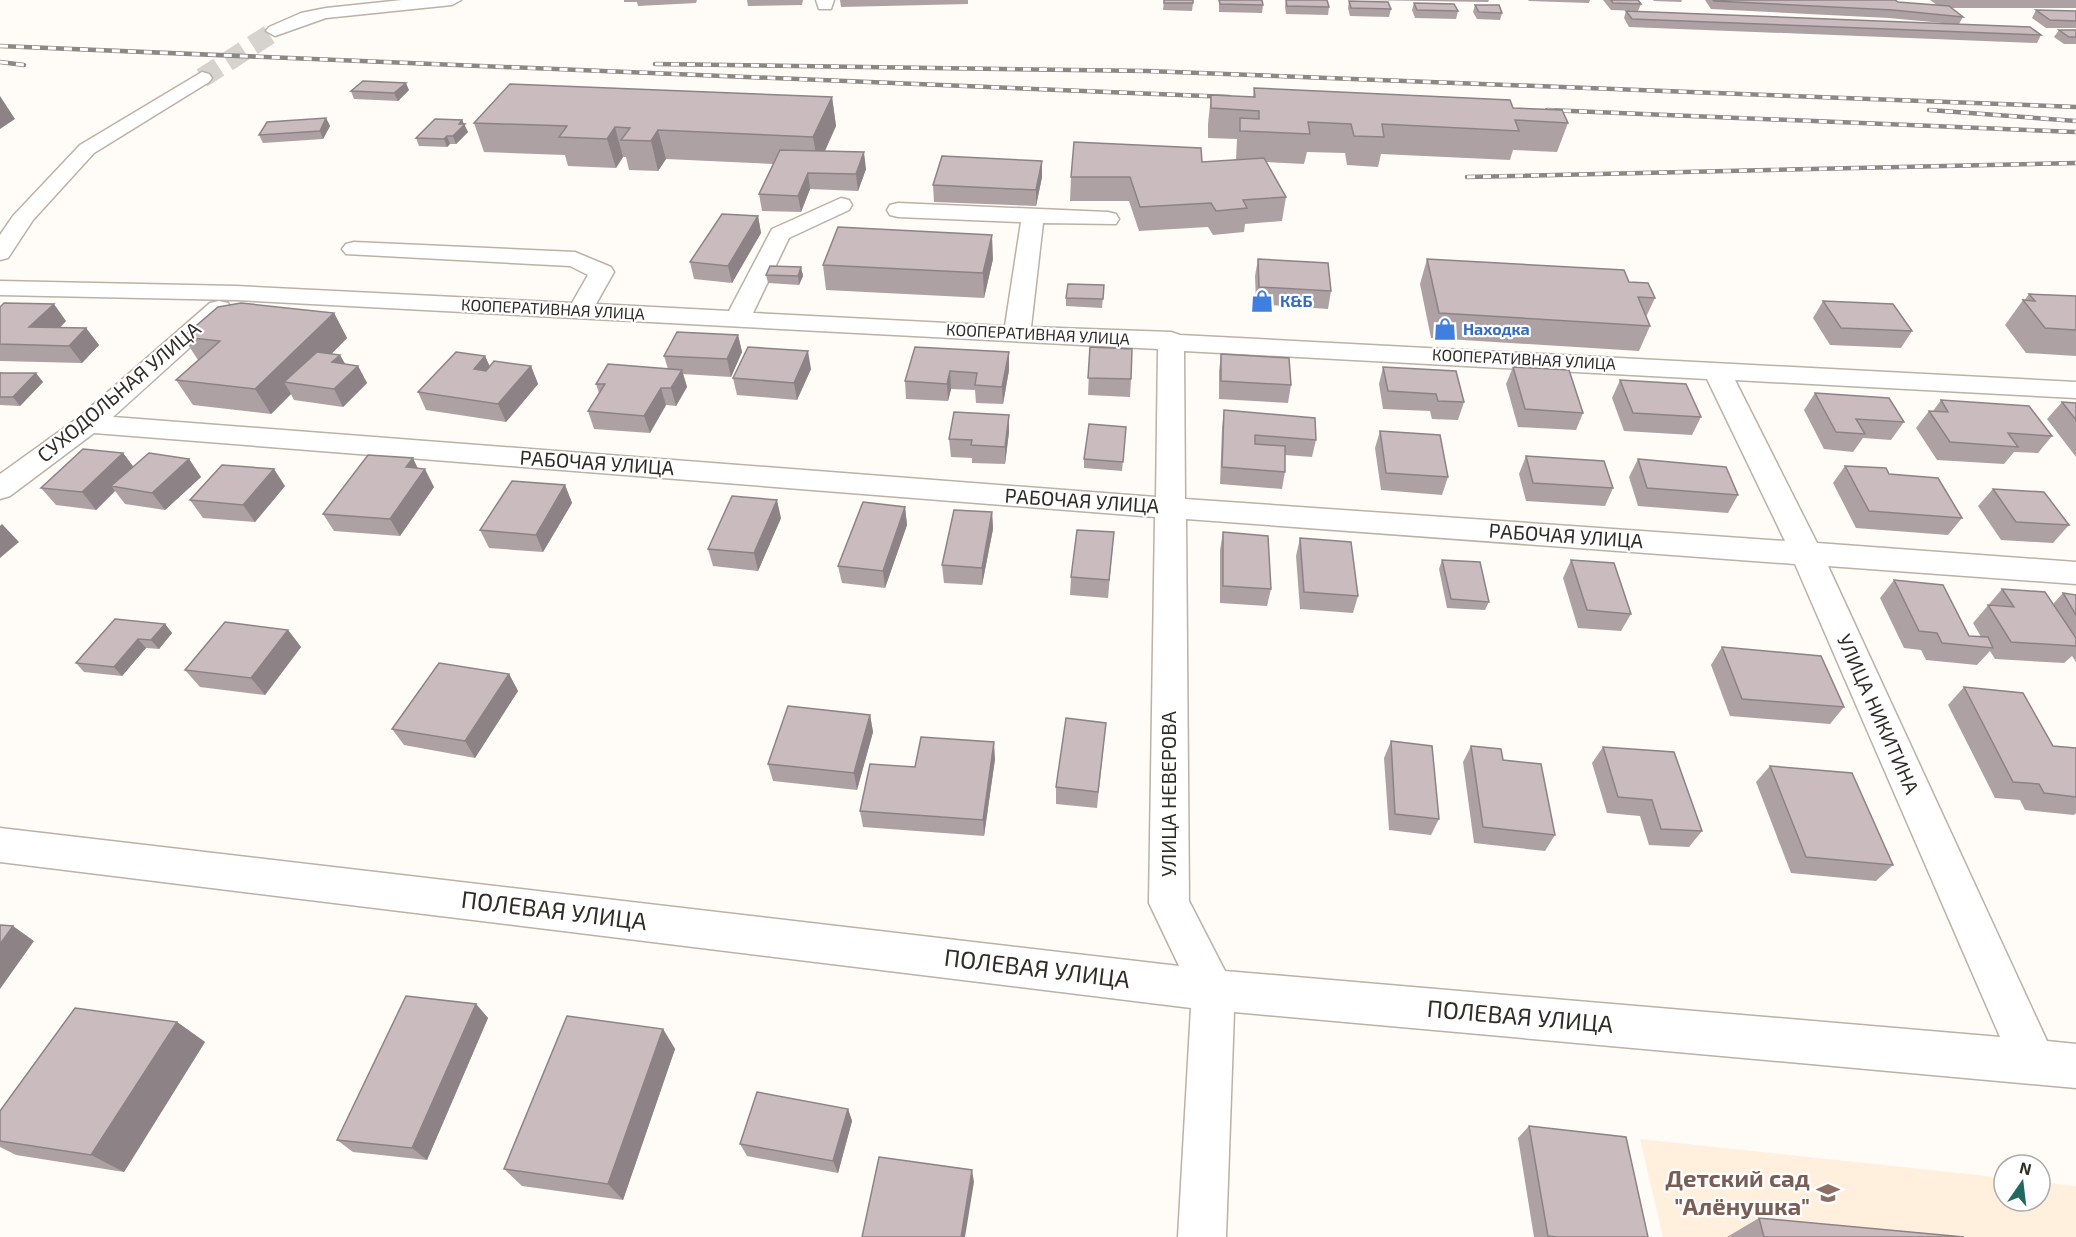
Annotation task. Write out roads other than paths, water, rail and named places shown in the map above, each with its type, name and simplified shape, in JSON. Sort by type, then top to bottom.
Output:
[{"type":"street","points":[[275,31],[307,17],[326,13],[452,0]]},
{"type":"street","points":[[0,253],[24,216],[87,149],[202,78]]},
{"type":"street","points":[[738,318],[780,234],[841,205]]},
{"type":"street","points":[[898,210],[1108,219]]},
{"type":"street","points":[[1017,333],[1033,216]]},
{"type":"street","points":[[354,249],[575,259],[602,272],[580,310]]},
{"type":"street","name":"КООПЕРАТИВНАЯ УЛИЦА","points":[[0,288],[236,293],[1171,340],[2076,390]]},
{"type":"street","name":"СУХОДОЛЬНАЯ УЛИЦА","points":[[0,489],[88,424],[236,293]]},
{"type":"street","name":"УЛИЦА НЕВЕРОВА","points":[[1171,340],[1169,903],[1213,990],[1202,1237]]},
{"type":"street","name":"УЛИЦА НИКИТИНА","points":[[1716,369],[1806,553],[2034,1063]]},
{"type":"street","name":"РАБОЧАЯ УЛИЦА","points":[[88,424],[1169,508],[2076,573]]},
{"type":"street","name":"ПОЛЕВАЯ УЛИЦА","points":[[0,845],[1213,990],[2076,1066]]},
{"type":"tunnel","points":[[202,78],[275,31]]},
{"type":"railway","points":[[0,46],[1229,97]]},
{"type":"railway","points":[[0,62],[24,65]]},
{"type":"railway","points":[[655,64],[1147,71],[2076,107]]},
{"type":"railway","points":[[1547,110],[2076,132]]},
{"type":"railway","points":[[1929,110],[2076,121]]},
{"type":"railway","points":[[1467,177],[2076,163]]},
{"type":"place","name":"К&Б","points":[[1262,301]]},
{"type":"place","name":"Находка","points":[[1445,329]]},
{"type":"place","name":"Детский сад \"Алёнушка\"","points":[[1828,1193]]}]
